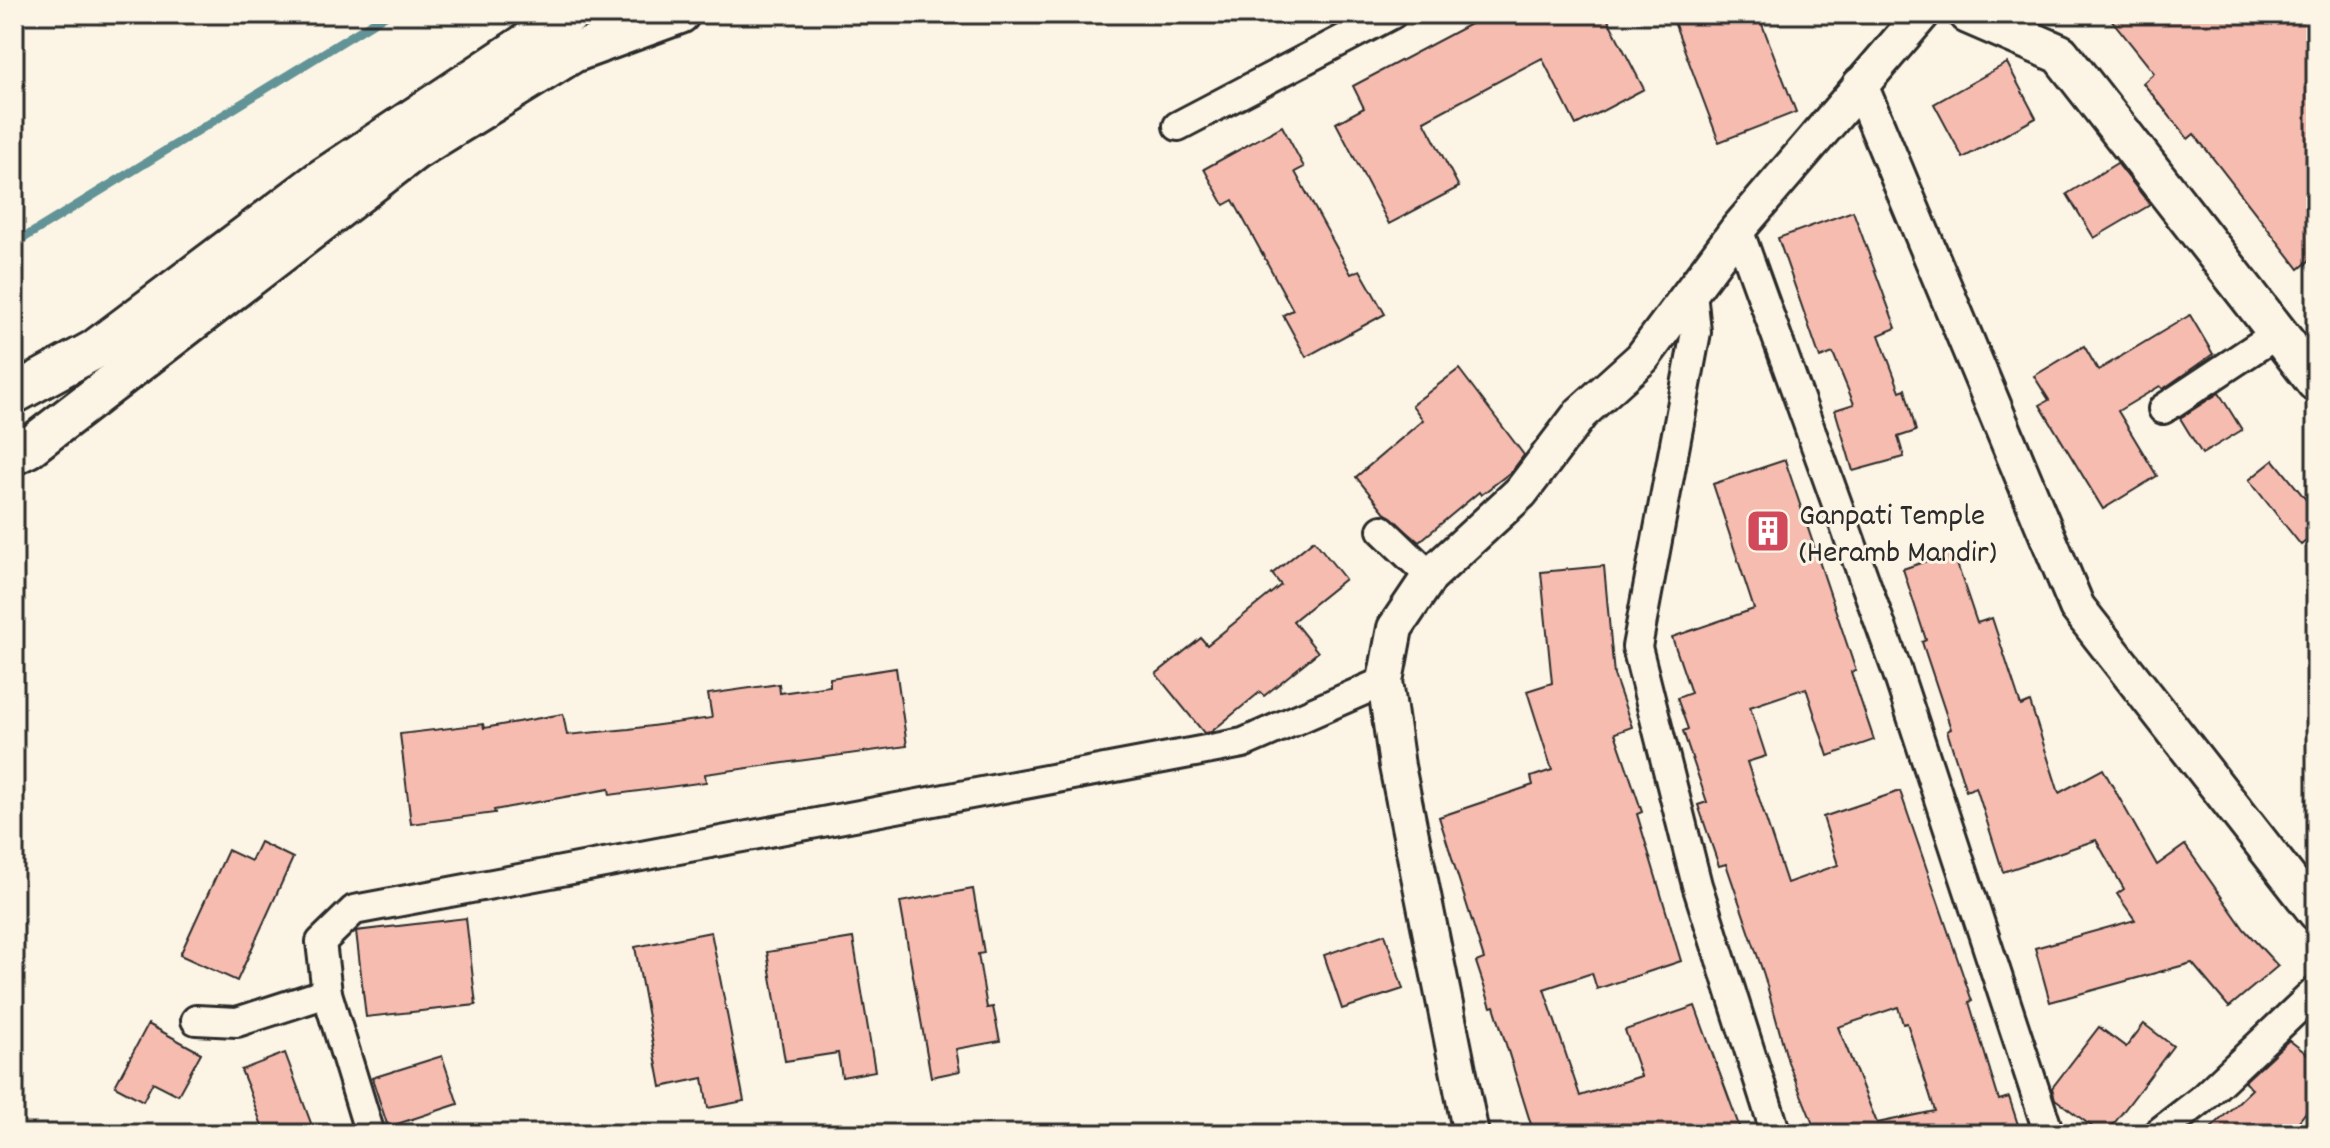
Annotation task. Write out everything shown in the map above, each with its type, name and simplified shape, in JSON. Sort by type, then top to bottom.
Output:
[{"type":"main road","points":[[14,394],[94,350],[320,180],[570,14]]},
{"type":"main road","points":[[14,455],[40,439],[414,151],[573,53],[680,14]]},
{"type":"main road","points":[[1968,14],[2060,54],[2316,382]]},
{"type":"street","points":[[1178,126],[1392,14]]},
{"type":"street","points":[[1471,1134],[1397,766],[1385,681],[1395,628],[1430,576],[1521,492],[1581,413],[1642,358],[1738,229],[1922,14]]},
{"type":"street","points":[[1860,85],[2077,607],[2316,913]]},
{"type":"street","points":[[1738,229],[1896,668],[2049,1134]]},
{"type":"street","points":[[1692,291],[1696,332],[1637,647],[1697,885],[1776,1134]]},
{"type":"street","points":[[2163,409],[2278,333]]},
{"type":"street","points":[[1382,530],[1430,576]]},
{"type":"street","points":[[370,1134],[327,993],[321,942],[354,910],[1243,743],[1385,681]]},
{"type":"street","points":[[2157,1134],[2201,1100],[2316,991]]},
{"type":"street","points":[[196,1020],[237,1022],[327,993]]},
{"type":"building","points":[[1489,14],[1605,14],[1644,89],[1576,125],[1542,58],[1424,121],[1459,187],[1389,224],[1336,123],[1364,108],[1353,86]]},
{"type":"building","points":[[1671,14],[1758,14],[1796,112],[1719,142]]},
{"type":"building","points":[[2107,14],[2316,14],[2316,255],[2299,269],[2194,134],[2188,139],[2143,83],[2154,73]]},
{"type":"building","points":[[2007,63],[2036,118],[1963,158],[1934,104]]},
{"type":"building","points":[[1282,126],[1304,167],[1295,172],[1351,274],[1360,270],[1385,314],[1306,357],[1283,315],[1293,310],[1233,200],[1224,205],[1204,169]]},
{"type":"building","points":[[2117,163],[2150,205],[2094,238],[2067,194]]},
{"type":"building","points":[[1853,211],[1896,328],[1879,335],[1900,391],[1905,389],[1916,431],[1898,437],[1904,457],[1853,471],[1835,410],[1854,404],[1833,353],[1820,358],[1778,238]]},
{"type":"building","points":[[2190,315],[2213,354],[2163,389],[2160,386],[2118,411],[2157,476],[2103,509],[2040,405],[2049,400],[2034,376],[2084,346],[2098,370]]},
{"type":"building","points":[[1459,369],[1524,455],[1512,471],[1481,495],[1479,492],[1419,542],[1386,514],[1356,477],[1423,420],[1412,405]]},
{"type":"building","points":[[2219,393],[2242,430],[2202,454],[2180,418]]},
{"type":"building","points":[[1785,460],[1856,671],[1851,672],[1874,740],[1828,756],[1806,688],[1750,707],[1766,756],[1747,762],[1787,883],[1838,865],[1823,817],[1900,791],[1972,1001],[1969,1002],[1999,1100],[2009,1097],[2021,1134],[1817,1134],[1788,1062],[1764,975],[1726,864],[1719,866],[1698,805],[1707,802],[1683,731],[1688,729],[1677,698],[1691,693],[1672,637],[1754,609],[1713,484]],"holes":[[[1898,1007],[1903,1024],[1907,1023],[1935,1111],[1877,1123],[1838,1027]]]},
{"type":"building","points":[[2274,460],[2316,512],[2316,533],[2301,545],[2249,480]]},
{"type":"building","points":[[1314,540],[1345,579],[1293,621],[1318,652],[1264,696],[1260,692],[1211,732],[1204,733],[1156,674],[1201,638],[1207,645],[1281,585],[1272,574]]},
{"type":"building","points":[[1953,552],[1977,623],[1992,618],[2021,706],[2030,702],[2059,793],[2103,769],[2157,865],[2185,845],[2244,929],[2278,966],[2229,1007],[2192,963],[2050,1002],[2035,948],[2135,920],[2117,894],[2124,889],[2096,840],[2003,872],[1976,787],[1966,791],[1947,731],[1951,729],[1922,642],[1926,640],[1903,569]]},
{"type":"building","points":[[1604,566],[1614,675],[1632,727],[1615,733],[1642,812],[1637,814],[1681,961],[1597,989],[1592,973],[1544,989],[1580,1096],[1641,1076],[1625,1030],[1695,1006],[1742,1134],[1534,1134],[1494,1006],[1491,1007],[1476,962],[1484,959],[1439,817],[1533,785],[1531,777],[1552,770],[1527,691],[1552,683],[1541,572]]},
{"type":"building","points":[[896,668],[907,746],[705,774],[706,782],[610,795],[609,789],[494,810],[495,813],[411,824],[400,734],[483,724],[484,728],[563,714],[567,735],[712,718],[708,694],[779,684],[780,693],[830,686],[830,678]]},
{"type":"building","points":[[260,842],[293,858],[237,981],[180,955],[228,850],[251,861]]},
{"type":"building","points":[[973,889],[984,953],[978,954],[987,1008],[993,1007],[1000,1041],[956,1049],[960,1071],[931,1077],[900,902]]},
{"type":"building","points":[[466,918],[476,1005],[366,1017],[356,931]]},
{"type":"building","points":[[711,932],[744,1101],[708,1108],[703,1078],[661,1087],[635,947]]},
{"type":"building","points":[[1385,934],[1403,989],[1342,1009],[1324,955]]},
{"type":"building","points":[[853,938],[875,1071],[842,1077],[838,1053],[785,1061],[767,952]]},
{"type":"building","points":[[148,1024],[201,1053],[178,1095],[153,1082],[143,1101],[115,1086]]},
{"type":"building","points":[[2144,1024],[2173,1046],[2106,1134],[2102,1134],[2055,1099],[2052,1088],[2099,1027],[2126,1047]]},
{"type":"building","points":[[2289,1040],[2316,1061],[2316,1099],[2289,1134],[2205,1134],[2252,1089],[2244,1082]]},
{"type":"building","points":[[285,1053],[315,1134],[265,1134],[241,1070]]},
{"type":"building","points":[[442,1056],[458,1104],[388,1127],[372,1078]]},
{"type":"waterway","points":[[14,244],[387,14]]},
{"type":"place","name":"Ganpati Temple (Heramb Mandir)","points":[[1768,531]]}]
